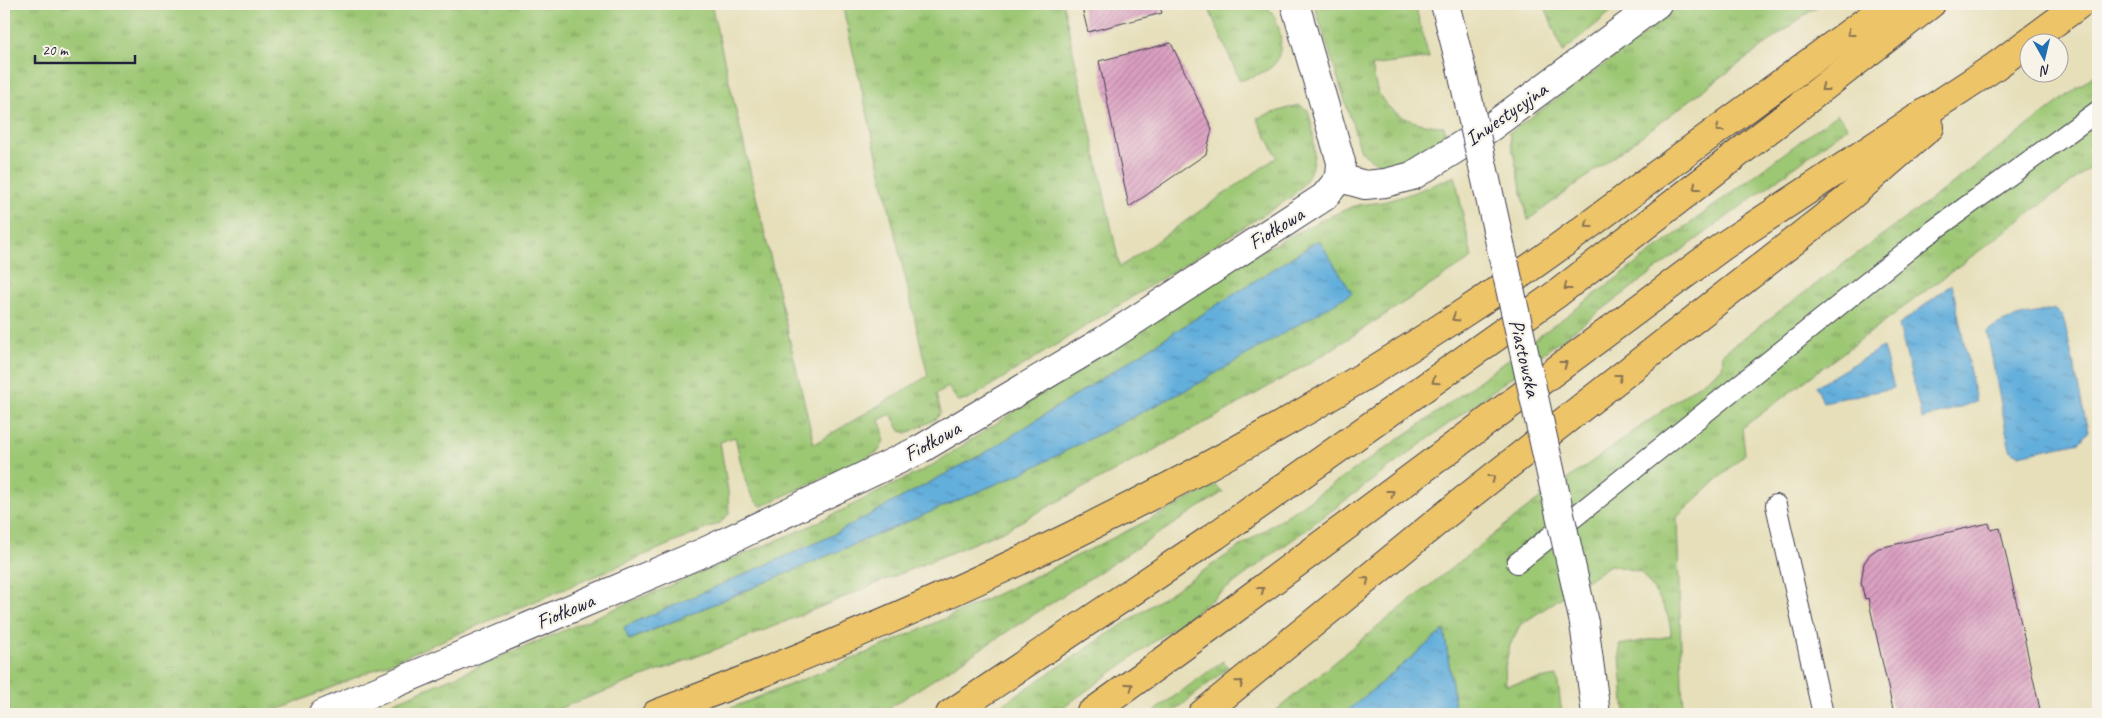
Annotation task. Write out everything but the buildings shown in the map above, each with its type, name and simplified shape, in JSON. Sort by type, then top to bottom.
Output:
[{"type":"highway","points":[[656,714],[780,667],[908,613],[1036,554],[1175,484],[1300,414],[1465,312],[1584,229],[1890,4]]},
{"type":"highway","points":[[950,714],[1215,536],[1558,294],[1931,4]]},
{"type":"highway","points":[[1090,714],[1228,614],[1723,246],[1994,68],[2080,4]]},
{"type":"highway","points":[[1202,714],[1460,503],[1852,195],[1994,68]]},
{"type":"street","points":[[1295,4],[1341,162],[1340,178]]},
{"type":"street","name":"Piastowska","points":[[1445,4],[1584,623],[1596,714]]},
{"type":"street","name":"Inwestycyjna","points":[[1340,178],[1365,185],[1385,183],[1412,176],[1492,127],[1656,4]]},
{"type":"street","name":"Fiołkowa","points":[[324,714],[704,552],[920,450],[1103,341],[1274,229],[1302,213],[1324,197],[1340,178]]},
{"type":"lane","points":[[1517,563],[1923,238],[2098,111]]},
{"type":"lane","points":[[1776,505],[1823,714]]},
{"type":"green space","points":[[4,4],[711,4],[814,444],[928,376],[842,4],[1063,4],[1120,267],[1277,157],[1257,118],[1298,105],[1308,110],[1314,145],[1313,164],[1306,180],[1290,198],[968,400],[958,401],[948,387],[936,395],[941,412],[936,419],[907,433],[900,431],[891,414],[879,420],[884,440],[878,452],[762,506],[756,502],[747,486],[735,437],[720,442],[728,491],[729,514],[720,523],[269,714],[4,714]]},
{"type":"green space","points":[[1237,4],[1257,4],[1268,8],[1279,27],[1281,43],[1278,57],[1272,66],[1264,72],[1240,81],[1209,9]]},
{"type":"green space","points":[[1314,4],[1415,4],[1429,58],[1372,66],[1378,92],[1385,104],[1392,110],[1417,122],[1444,126],[1446,133],[1426,151],[1406,163],[1396,166],[1373,161],[1361,151]]},
{"type":"green space","points":[[1544,4],[1620,4],[1563,52]]},
{"type":"green space","points":[[1683,4],[1820,4],[1528,220],[1509,133],[1616,56]]},
{"type":"green space","points":[[2098,72],[2098,162],[1742,428],[1745,454],[1677,517],[1683,714],[1625,714],[1619,645],[1671,636],[1665,610],[1641,572],[1610,565],[1520,625],[1510,645],[1505,667],[1506,685],[1557,676],[1562,714],[1455,714],[1444,630],[1344,714],[1272,714],[1356,644],[1526,509],[1722,368],[1723,353],[1969,171]]},
{"type":"green space","points":[[1837,114],[1848,127],[1195,612],[1054,714],[988,714],[1322,492],[1428,419]]},
{"type":"green space","points":[[1455,176],[1472,258],[1323,355],[1221,414],[1003,531],[748,637],[545,714],[366,714],[806,528],[931,466],[1258,253],[1352,207],[1395,199]],"holes":[[[1319,240],[1194,386],[1022,473],[630,640],[624,627],[825,539],[988,451]]]},
{"type":"green space","points":[[1216,485],[1223,492],[880,714],[715,714],[906,636],[1093,548]]},
{"type":"green space","points":[[1223,661],[1229,667],[1171,714],[1150,714]]},
{"type":"water","points":[[1319,240],[1352,293],[1194,386],[1022,473],[629,640],[624,627],[825,539],[988,451]]},
{"type":"water","points":[[1952,284],[1976,402],[1922,419],[1899,325]]},
{"type":"water","points":[[2056,309],[2062,315],[2065,324],[2088,432],[2080,442],[2019,455],[2011,451],[2008,441],[1987,332],[2010,319]]},
{"type":"water","points":[[1883,347],[1894,388],[1823,402],[1816,386]]},
{"type":"water","points":[[1444,630],[1455,714],[1344,714]]}]
